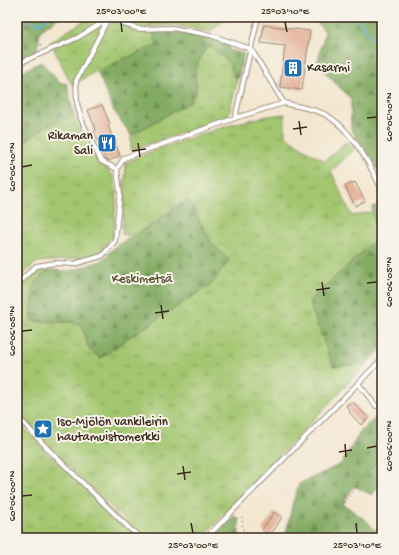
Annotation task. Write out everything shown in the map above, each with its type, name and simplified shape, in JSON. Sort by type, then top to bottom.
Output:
[{"type":"lane","points":[[236,118],[258,17]]},
{"type":"lane","points":[[109,18],[139,29],[172,28],[210,34],[251,49],[284,103]]},
{"type":"lane","points":[[17,64],[78,38],[109,18]]},
{"type":"lane","points":[[109,18],[76,81],[77,103],[81,119],[102,161],[117,170]]},
{"type":"lane","points":[[17,284],[36,266],[55,263],[74,264],[102,256],[115,241],[120,193],[117,170],[124,158],[236,118],[284,103],[324,114],[345,130],[370,165],[382,190]]},
{"type":"lane","points":[[206,538],[382,359]]},
{"type":"lane","points":[[358,383],[376,406]]},
{"type":"lane","points":[[17,416],[50,451],[131,530],[142,538]]},
{"type":"path","points":[[17,18],[20,19],[33,32],[40,45],[48,51]]},
{"type":"path","points":[[321,538],[323,525],[340,508],[374,462],[382,461]]},
{"type":"path","points":[[242,518],[244,538]]},
{"type":"path","points":[[243,529],[258,538]]},
{"type":"green space","points":[[17,17],[59,17],[40,31],[37,50],[17,58]]},
{"type":"green space","points":[[90,17],[147,17],[157,44],[97,71],[72,85],[50,42]]},
{"type":"green space","points":[[151,17],[229,17],[210,32],[173,25],[151,26]]},
{"type":"green space","points":[[313,17],[382,17],[382,176],[351,129],[351,99],[317,64],[325,32]]},
{"type":"green space","points":[[170,31],[229,43],[229,50],[244,54],[238,78],[234,77],[229,62],[208,45],[195,68],[196,91],[190,102],[131,135],[114,111],[97,71],[156,44],[151,32]]},
{"type":"green space","points":[[208,45],[229,62],[234,77],[238,78],[228,117],[131,150],[131,135],[190,102],[196,91],[195,68]]},
{"type":"green space","points":[[41,62],[59,82],[67,84],[74,116],[48,125],[17,147],[17,74]]},
{"type":"green space","points":[[285,114],[285,135],[301,147],[325,161],[346,142],[354,150],[331,171],[352,216],[372,212],[380,237],[309,301],[333,366],[366,364],[202,538],[144,538],[78,476],[17,413],[17,288],[41,268],[48,270],[33,286],[32,321],[81,323],[89,349],[101,358],[229,260],[210,241],[188,199],[134,236],[122,234],[126,162],[227,126],[261,117]]},
{"type":"green space","points":[[74,116],[83,136],[95,156],[112,175],[117,192],[113,236],[99,254],[65,260],[37,262],[17,280],[17,147],[48,125]]},
{"type":"green space","name":"Keskimetsä","points":[[188,199],[210,241],[229,260],[212,284],[131,336],[101,358],[89,349],[81,323],[32,321],[33,286],[48,270],[71,271],[101,261],[117,245],[154,224]]},
{"type":"green space","points":[[382,203],[382,349],[366,364],[333,366],[309,301],[379,237],[372,212],[373,207]]},
{"type":"green space","points":[[382,412],[382,482],[372,495],[354,486],[343,504],[368,522],[375,531],[382,525],[382,538],[273,538],[285,537],[293,502],[299,484],[341,464],[361,431]]},
{"type":"green space","points":[[17,420],[42,447],[140,538],[25,538],[19,527],[17,516]]},
{"type":"green space","points":[[234,516],[239,519],[239,538],[213,538]]},
{"type":"building","name":"Kasarmi","points":[[264,25],[310,31],[302,90],[280,87],[285,46],[261,43]]},
{"type":"building","name":"Rikaman Sali","points":[[102,105],[110,124],[108,126],[120,156],[108,161],[105,159],[94,131],[96,130],[88,110]]},
{"type":"building","points":[[355,182],[365,201],[355,206],[345,186]]},
{"type":"building","points":[[352,401],[368,418],[361,425],[349,412],[350,411],[346,406]]},
{"type":"building","points":[[274,512],[282,517],[271,535],[262,530]]},
{"type":"waterway","points":[[26,17],[38,24],[49,17]]},
{"type":"waterway","points":[[357,17],[382,54]]},
{"type":"place","name":"Kasarmi","points":[[293,68]]},
{"type":"place","name":"Rikaman Sali","points":[[107,143]]},
{"type":"place","name":"Iso-Mjölön vankileirin hautamuistomerkki","points":[[43,429]]}]
